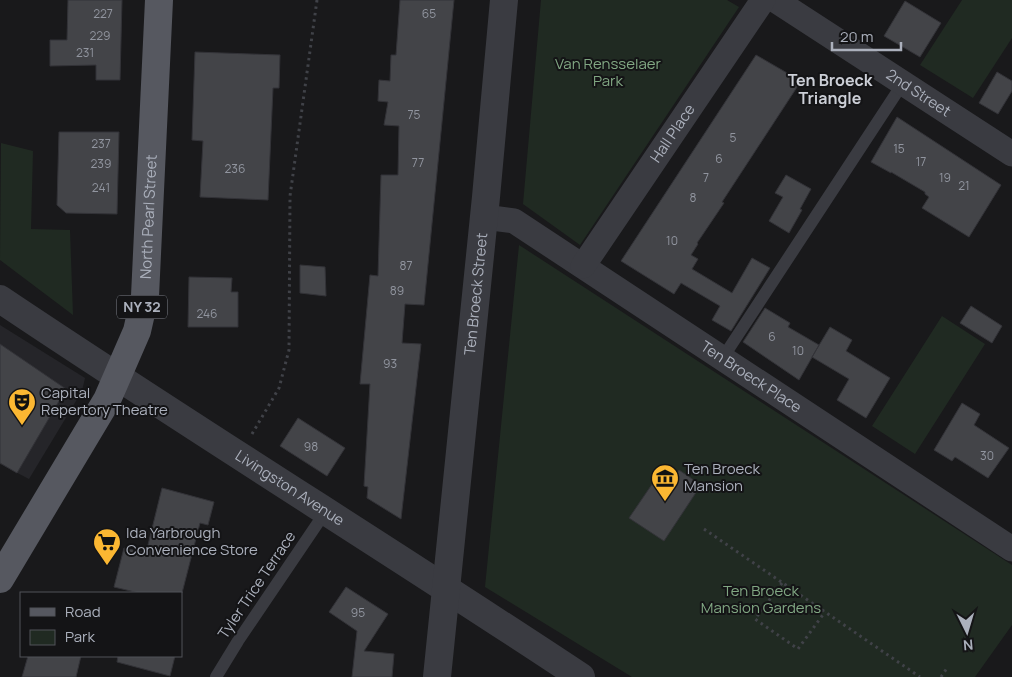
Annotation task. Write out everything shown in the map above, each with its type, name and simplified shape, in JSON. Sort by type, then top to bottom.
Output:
[{"type":"main road","name":"North Pearl Street","points":[[0,579],[103,406],[118,377],[137,331],[145,296],[159,0]]},
{"type":"street","name":"Ten Broeck Street","points":[[437,677],[504,0]]},
{"type":"street","name":"Hall Place","points":[[583,266],[763,0]]},
{"type":"street","name":"2nd Street","points":[[775,0],[1012,154]]},
{"type":"street","name":"Ten Broeck Place","points":[[484,217],[514,221],[1012,549]]},
{"type":"street","name":"Livingston Avenue","points":[[0,299],[581,677]]},
{"type":"lane","points":[[722,359],[903,83]]},
{"type":"lane","name":"Tyler Trice Terrace","points":[[216,677],[238,641],[326,511]]},
{"type":"path","points":[[239,456],[280,388],[288,350],[290,196],[317,0]]},
{"type":"path","points":[[704,529],[920,677]]},
{"type":"path","points":[[782,583],[755,619],[798,649],[825,612]]},
{"type":"path","points":[[941,677],[947,668]]},
{"type":"shaded area","name":"Capital Repertory Theatre","points":[[0,325],[85,378],[82,391],[29,479],[0,464]]},
{"type":"green space","name":"Van Rensselaer Park","points":[[541,0],[727,0],[739,7],[580,245],[523,204]]},
{"type":"green space","points":[[962,0],[1012,0],[1012,38],[973,98],[920,65]]},
{"type":"green space","points":[[1,143],[33,151],[31,229],[70,230],[73,315],[0,260]]},
{"type":"green space","name":"Ten Broeck Mansion","points":[[519,245],[1012,565],[1012,625],[975,677],[632,677],[485,587]]},
{"type":"green space","points":[[942,316],[985,344],[915,454],[872,426]]},
{"type":"building","points":[[68,0],[122,0],[120,80],[96,80],[96,65],[50,66],[50,40],[67,40]]},
{"type":"building","points":[[400,0],[454,0],[424,305],[405,304],[402,343],[421,344],[401,519],[367,498],[368,487],[364,486],[370,384],[360,384],[370,275],[378,276],[381,175],[398,175],[399,126],[384,125],[388,102],[378,101],[379,80],[390,81],[391,55],[396,55]]},
{"type":"building","points":[[905,1],[941,23],[920,57],[884,36]]},
{"type":"building","points":[[195,52],[280,55],[279,88],[273,88],[268,200],[200,197],[203,141],[192,140]]},
{"type":"building","points":[[756,55],[801,81],[722,202],[724,203],[691,255],[698,259],[692,269],[732,293],[752,258],[770,268],[731,331],[712,320],[720,306],[681,283],[674,294],[621,261]]},
{"type":"building","points":[[997,72],[1012,81],[1012,91],[998,114],[979,103]]},
{"type":"building","points":[[897,117],[1001,185],[969,237],[922,208],[929,197],[925,192],[871,162]]},
{"type":"building","points":[[59,132],[119,132],[117,214],[66,213],[57,205]]},
{"type":"building","points":[[786,175],[811,189],[789,233],[769,221],[783,197],[775,193]]},
{"type":"building","points":[[300,265],[325,267],[326,296],[300,293]]},
{"type":"building","points":[[189,277],[232,278],[231,292],[238,292],[238,327],[188,327]]},
{"type":"building","points":[[971,306],[1002,326],[992,343],[960,323]]},
{"type":"building","points":[[765,308],[790,323],[788,327],[819,345],[799,380],[743,342]]},
{"type":"building","points":[[830,327],[852,340],[846,351],[890,378],[866,418],[837,400],[849,379],[812,357]]},
{"type":"building","name":"Capital Repertory Theatre","points":[[0,344],[66,389],[17,473],[0,463]]},
{"type":"building","points":[[962,403],[980,414],[974,425],[1009,448],[988,478],[955,457],[952,461],[934,450]]},
{"type":"building","points":[[298,418],[345,448],[327,476],[280,446]]},
{"type":"building","name":"Ten Broeck Mansion","points":[[679,470],[701,485],[664,541],[629,518],[659,474],[671,482]]},
{"type":"building","points":[[162,488],[214,502],[208,525],[200,523],[182,593],[135,592],[114,587],[124,548],[146,553]]},
{"type":"building","points":[[346,587],[388,614],[364,651],[394,654],[392,677],[352,677],[357,631],[329,612]]},
{"type":"building","points":[[28,657],[81,657],[76,677],[22,677]]},
{"type":"building","points":[[118,657],[175,657],[170,676],[117,662]]},
{"type":"place","name":"Capital Repertory Theatre","points":[[22,426]]},
{"type":"place","name":"Ten Broeck Mansion","points":[[665,502]]},
{"type":"place","name":"Ida Yarbrough Convenience Store","points":[[107,566]]},
{"type":"district","name":"Ten Broeck Triangle","points":[[830,89]]},
{"type":"park label","name":"Ten Broeck Mansion Gardens","points":[[761,600]]}]
